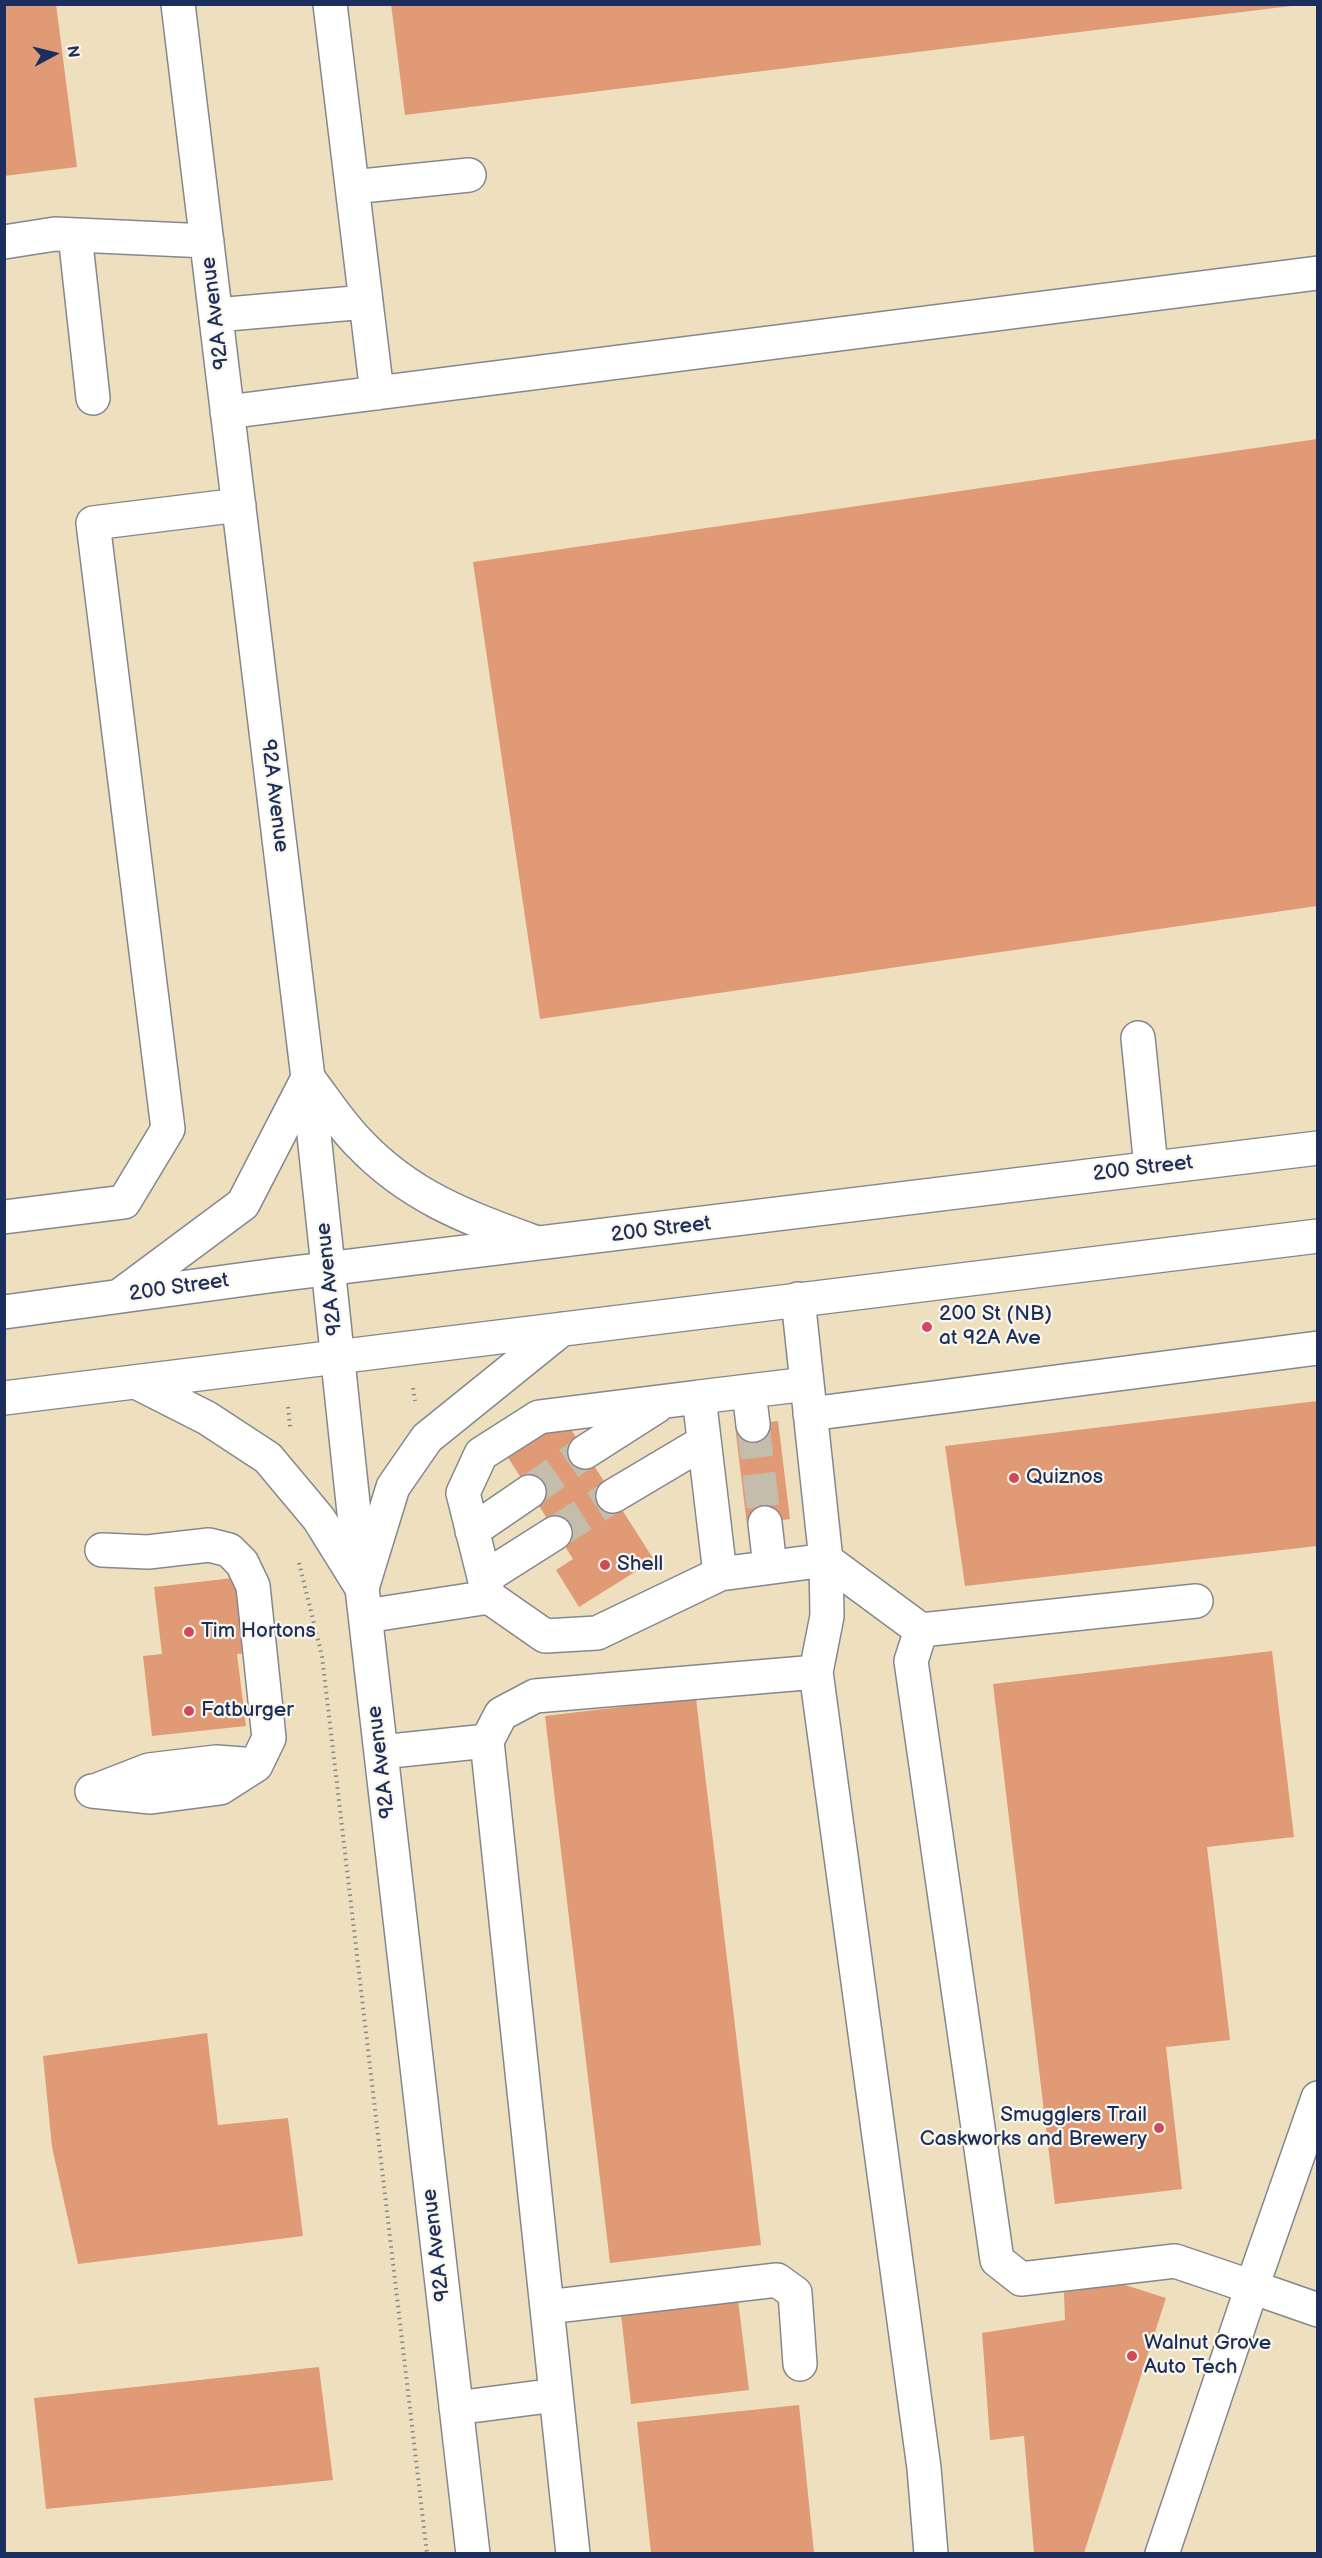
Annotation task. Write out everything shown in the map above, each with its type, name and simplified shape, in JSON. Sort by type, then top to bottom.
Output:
[{"type":"main road","name":"92A Avenue","points":[[178,4],[308,1078],[364,1602],[473,2553]]},
{"type":"main road","points":[[330,4],[377,393]]},
{"type":"main road","points":[[351,187],[469,176]]},
{"type":"main road","points":[[4,242],[55,234],[207,241]]},
{"type":"main road","points":[[75,235],[93,398]]},
{"type":"main road","points":[[227,412],[1317,273]]},
{"type":"main road","points":[[216,315],[366,302]]},
{"type":"main road","points":[[4,1217],[124,1202],[168,1130],[93,523],[239,506]]},
{"type":"main road","points":[[1138,1038],[1151,1167]]},
{"type":"main road","points":[[118,1296],[243,1204],[308,1078],[358,1143],[402,1182],[459,1214],[542,1244]]},
{"type":"main road","name":"200 Street","points":[[4,1312],[1317,1148]]},
{"type":"main road","points":[[4,1398],[1317,1236]]},
{"type":"main road","points":[[798,1299],[826,1560],[827,1616],[816,1672],[924,2468],[932,2553]]},
{"type":"main road","points":[[364,1602],[393,1487],[427,1438],[562,1329]]},
{"type":"main road","points":[[1196,1601],[921,1630],[826,1560],[720,1574],[597,1633],[545,1636],[487,1588],[463,1493],[481,1454],[539,1417],[749,1391],[808,1399],[1317,1348]]},
{"type":"main road","points":[[135,1382],[207,1418],[268,1458],[318,1519],[364,1602]]},
{"type":"main road","points":[[749,1391],[753,1425]]},
{"type":"main road","points":[[699,1397],[720,1574]]},
{"type":"main road","points":[[585,1452],[663,1401]]},
{"type":"main road","points":[[613,1496],[704,1442]]},
{"type":"main road","points":[[472,1531],[529,1492]]},
{"type":"main road","points":[[765,1523],[770,1567]]},
{"type":"main road","points":[[364,1602],[487,1588],[555,1533]]},
{"type":"main road","points":[[92,1791],[150,1797],[220,1788],[256,1765],[269,1738],[253,1586],[242,1563],[229,1550],[209,1545],[148,1552],[102,1550]]},
{"type":"main road","points":[[921,1630],[911,1661],[997,2260],[1021,2279],[1175,2261],[1317,2310]]},
{"type":"main road","points":[[573,2553],[487,1741],[501,1714],[535,1696],[816,1672]]},
{"type":"main road","points":[[381,1752],[487,1741]]},
{"type":"main road","points":[[1162,2553],[1317,2098]]},
{"type":"main road","points":[[547,2307],[777,2280],[795,2293],[800,2364]]},
{"type":"main road","points":[[456,2408],[556,2395]]},
{"type":"path","points":[[297,1555],[322,1656],[427,2553]]},
{"type":"building","points":[[4,4],[56,4],[77,167],[4,176]]},
{"type":"building","points":[[391,4],[1291,4],[1291,6],[405,115]]},
{"type":"building","points":[[1317,439],[1317,906],[540,1019],[473,562]]},
{"type":"building","points":[[1317,1401],[1317,1546],[965,1586],[945,1446]]},
{"type":"building","name":"Shell","points":[[565,1420],[654,1560],[579,1607],[556,1570],[573,1559],[507,1456]]},
{"type":"building","points":[[778,1421],[790,1519],[747,1525],[735,1426]]},
{"type":"building","points":[[242,1577],[251,1653],[237,1654],[246,1726],[152,1736],[143,1656],[162,1654],[154,1587]]},
{"type":"building","points":[[1272,1651],[1294,1837],[1207,1847],[1230,2040],[1166,2047],[1182,2189],[1055,2204],[993,1684]]},
{"type":"building","points":[[696,1698],[761,2245],[610,2263],[545,1716]]},
{"type":"building","points":[[207,2033],[218,2125],[288,2118],[303,2236],[78,2264],[52,2147],[43,2056]]},
{"type":"building","points":[[1122,2284],[1166,2298],[1084,2553],[1034,2553],[1024,2436],[990,2440],[982,2333],[1065,2320],[1064,2292]]},
{"type":"building","points":[[737,2291],[749,2390],[631,2404],[621,2314]]},
{"type":"building","points":[[319,2367],[333,2480],[46,2509],[34,2398]]},
{"type":"building","points":[[799,2405],[814,2553],[651,2553],[637,2422]]},
{"type":"tunnel","points":[[753,1425],[765,1523]]},
{"type":"tunnel","points":[[529,1492],[585,1452]]},
{"type":"tunnel","points":[[555,1533],[613,1496]]},
{"type":"place","name":"200 St (NB) at 92A Ave","points":[[927,1327]]},
{"type":"place","name":"Quiznos","points":[[1014,1478]]},
{"type":"place","name":"Shell","points":[[605,1565]]},
{"type":"place","name":"Tim Hortons","points":[[189,1632]]},
{"type":"place","name":"Fatburger","points":[[189,1711]]},
{"type":"place","name":"Smugglers Trail Caskworks and Brewery","points":[[1159,2128]]},
{"type":"place","name":"Walnut Grove Auto Tech","points":[[1132,2356]]}]
